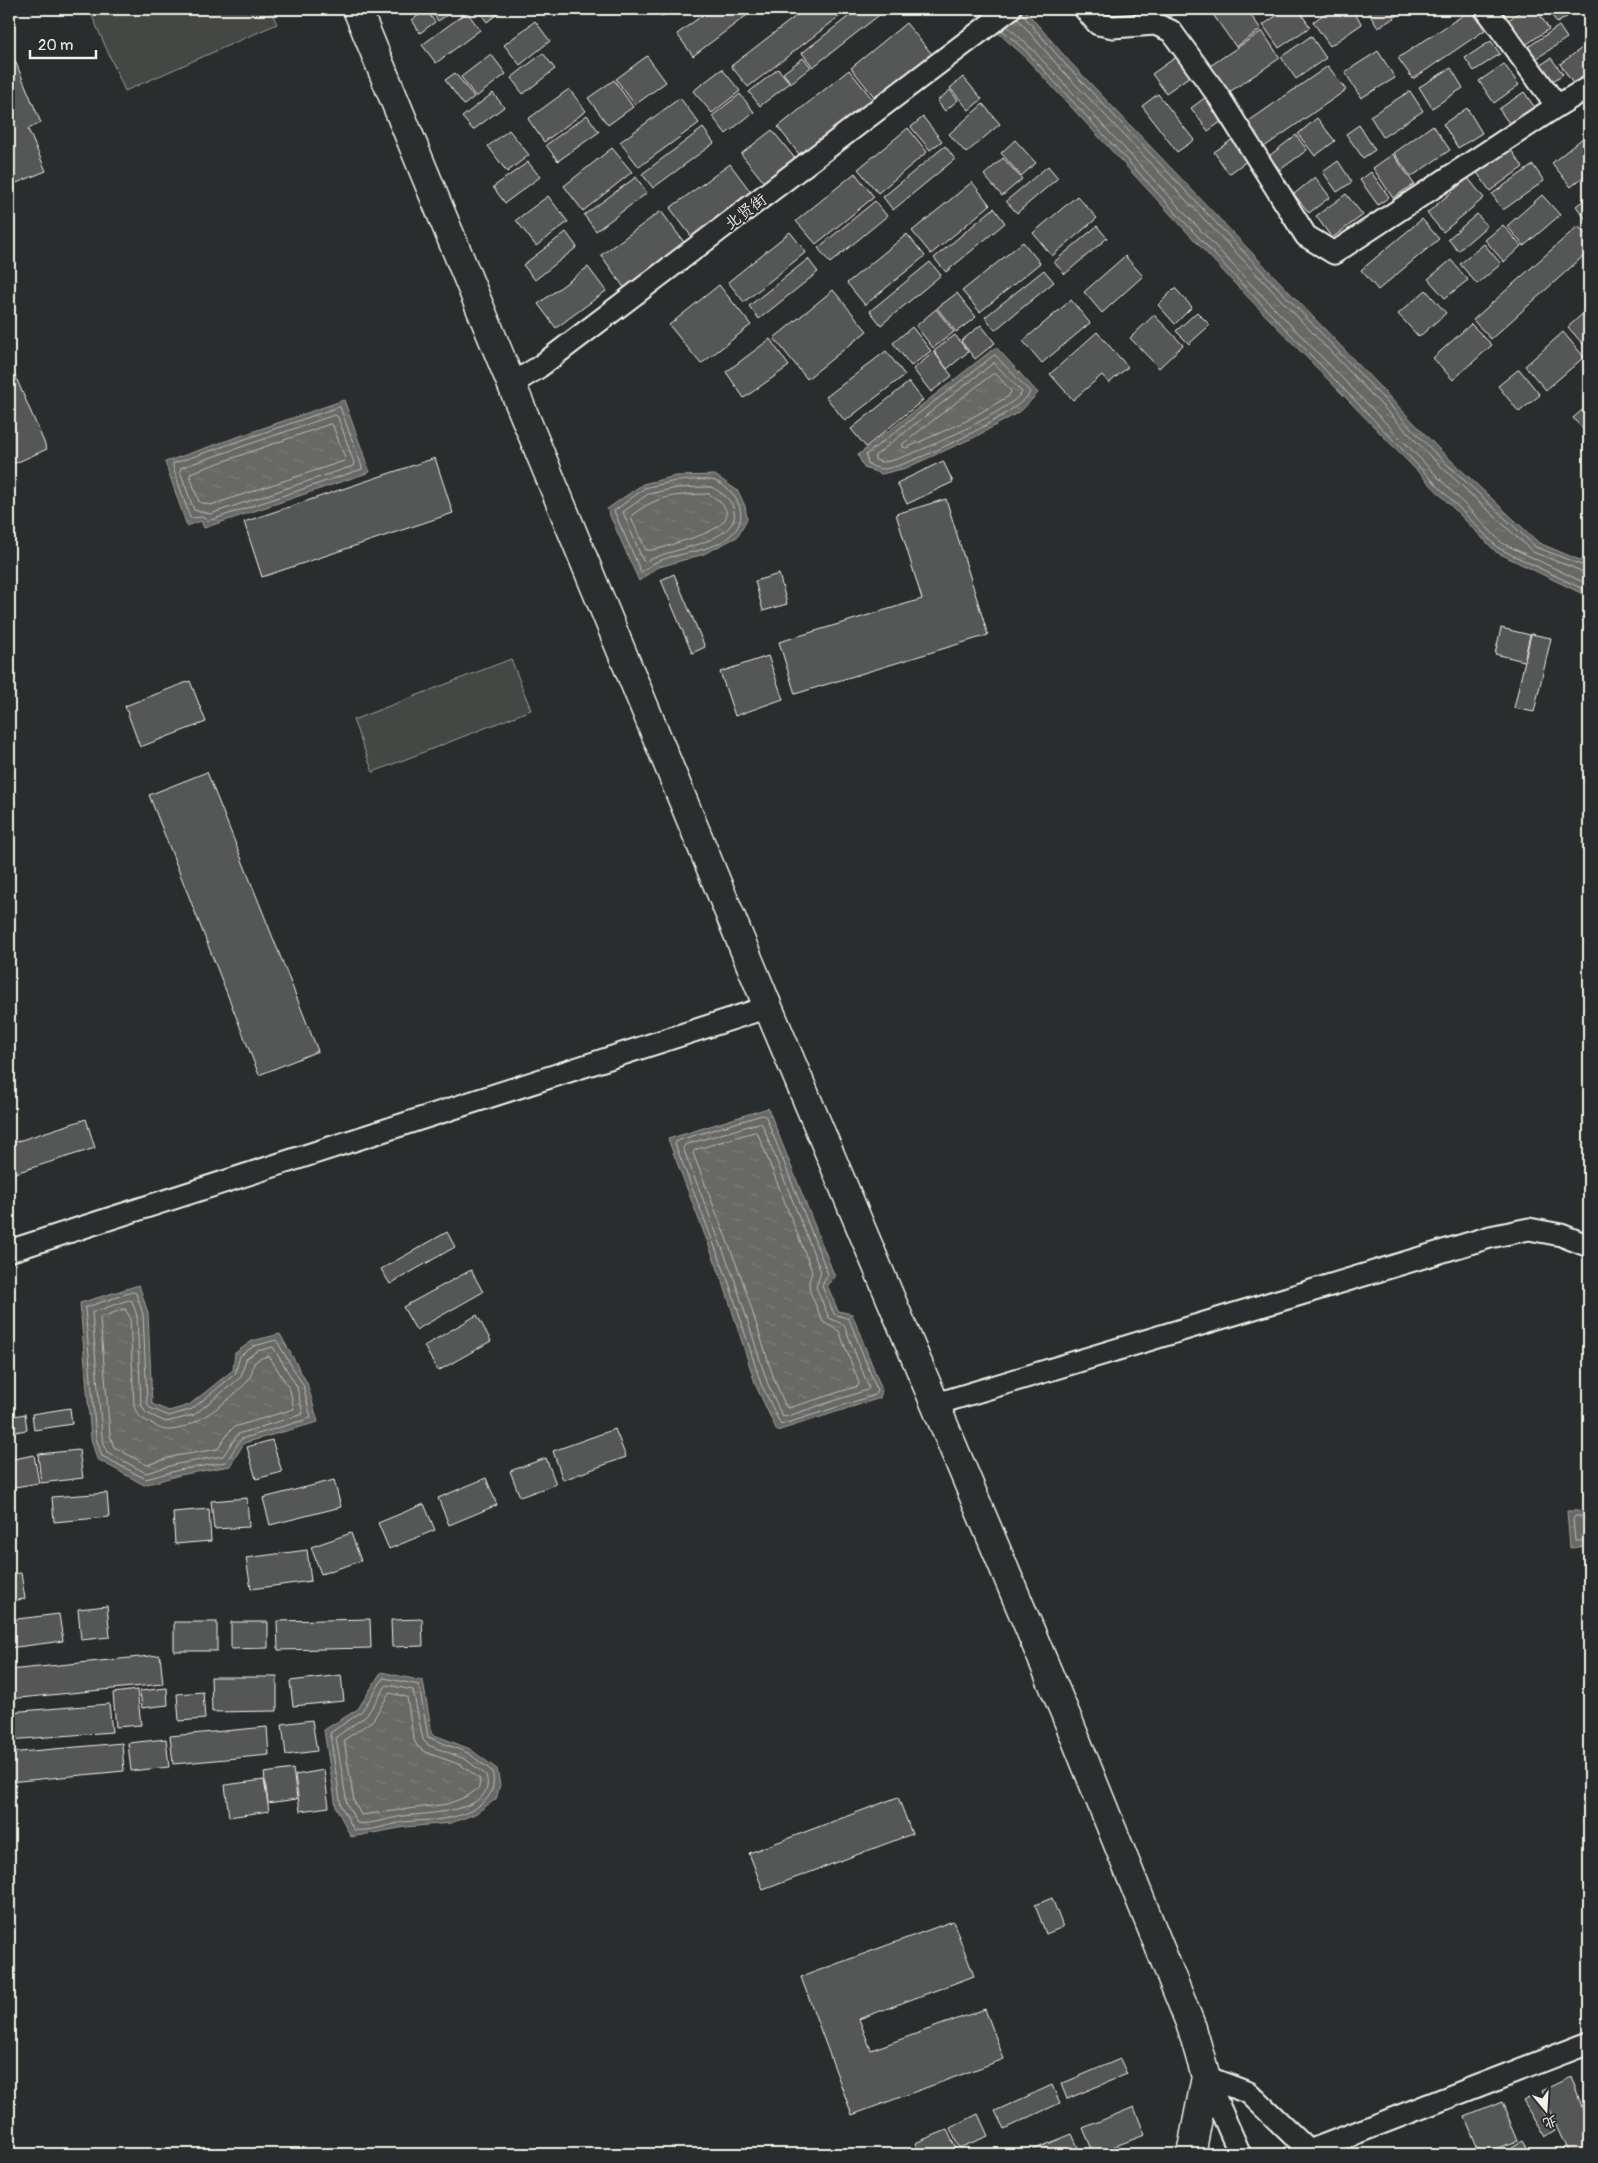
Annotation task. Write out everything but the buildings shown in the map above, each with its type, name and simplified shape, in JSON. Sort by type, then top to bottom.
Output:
[{"type":"main road","points":[[357,9],[768,1007],[1070,1724],[1192,2028],[1206,2076],[1191,2154]]},
{"type":"street","name":"北贤街","points":[[512,384],[539,367],[1010,9]]},
{"type":"street","points":[[1085,9],[1098,24],[1113,27],[1155,24],[1171,32],[1220,97],[1306,236],[1334,253],[1557,106],[1589,88]]},
{"type":"street","points":[[1486,9],[1557,106]]},
{"type":"street","points":[[9,1251],[768,1007]]},
{"type":"street","points":[[936,1404],[1490,1237],[1529,1229],[1561,1235],[1589,1246]]},
{"type":"street","points":[[1206,2076],[1249,2093],[1309,2151],[1589,2043]]},
{"type":"street","points":[[1206,2076],[1240,2154]]},
{"type":"shaded area","points":[[89,9],[270,9],[277,24],[125,91]]},
{"type":"shaded area","points":[[511,659],[531,710],[373,772],[353,720]]},
{"type":"water","points":[[971,9],[1024,9],[1069,61],[1439,449],[1539,543],[1589,564],[1589,597],[1496,552],[1237,286],[1022,54]]},
{"type":"water","points":[[996,347],[1038,393],[1021,411],[975,437],[906,468],[882,474],[864,468],[858,455]]},
{"type":"water","points":[[344,400],[370,472],[204,528],[201,521],[187,526],[165,462]]},
{"type":"water","points":[[715,475],[738,491],[745,506],[747,519],[737,537],[704,554],[656,568],[639,581],[607,509],[643,484],[676,476]]},
{"type":"water","points":[[768,1108],[835,1277],[827,1285],[838,1311],[852,1314],[882,1390],[880,1398],[777,1431],[756,1386],[724,1285],[668,1139]]},
{"type":"water","points":[[139,1285],[148,1313],[152,1404],[169,1411],[189,1405],[233,1370],[235,1353],[252,1341],[280,1334],[307,1383],[318,1422],[244,1443],[230,1466],[180,1475],[144,1485],[97,1459],[91,1439],[80,1303]]},
{"type":"water","points":[[1567,1511],[1589,1511],[1589,1546],[1570,1548]]},
{"type":"water","points":[[381,1672],[423,1681],[432,1734],[470,1749],[497,1769],[500,1785],[496,1799],[475,1814],[451,1823],[405,1827],[351,1837],[336,1807],[324,1730],[358,1709]]}]
